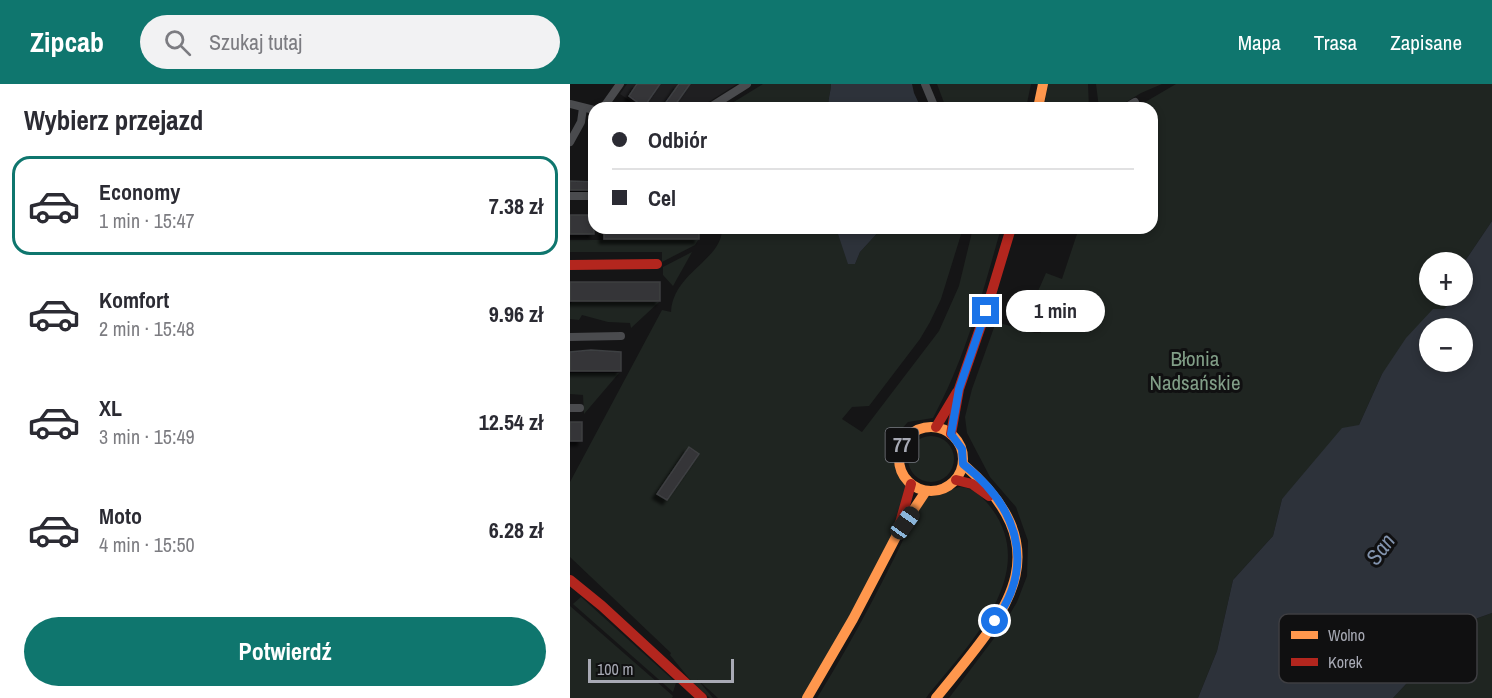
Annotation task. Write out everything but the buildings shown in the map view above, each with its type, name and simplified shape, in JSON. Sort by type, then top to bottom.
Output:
[{"type":"main road","points":[[1039,102],[1043,84]]},
{"type":"main road","name":"77","points":[[956,480],[940,490],[926,491],[911,484],[905,478],[899,458],[902,446],[909,435],[916,431],[936,427],[951,434],[959,389],[1009,234]]},
{"type":"main road","points":[[570,265],[657,264]]},
{"type":"main road","name":"77","points":[[936,427],[959,389]]},
{"type":"main road","points":[[951,434],[962,449],[963,464],[956,480],[972,484],[999,504]]},
{"type":"main road","points":[[936,698],[995,621],[1012,591],[1017,566],[1016,543],[1009,520],[985,483],[963,464]]},
{"type":"main road","name":"77","points":[[898,533],[911,484]]},
{"type":"main road","name":"77","points":[[807,698],[854,619],[898,533],[926,491]]},
{"type":"main road","points":[[570,580],[602,606],[702,698]]},
{"type":"street","points":[[607,102],[620,84]]},
{"type":"street","points":[[718,102],[747,84]]},
{"type":"street","points":[[925,84],[932,102]]},
{"type":"street","points":[[570,104],[588,109]]},
{"type":"street","points":[[570,142],[581,122],[583,108]]},
{"type":"street","points":[[570,196],[588,196]]},
{"type":"street","points":[[570,337],[621,336]]},
{"type":"street","points":[[570,408],[580,408]]},
{"type":"shaded area","points":[[627,84],[737,84],[708,102],[632,102],[620,94]]},
{"type":"green space","points":[[763,84],[831,84],[828,102],[734,102]]},
{"type":"green space","points":[[937,84],[1031,84],[1027,102],[944,102]]},
{"type":"green space","points":[[1048,84],[1088,84],[1089,102],[1045,102]]},
{"type":"green space","points":[[1096,84],[1162,84],[1126,102],[1098,102]]},
{"type":"green space","name":"Błonia Nadsańskie","points":[[1176,84],[1492,84],[1492,221],[1471,252],[1419,252],[1419,306],[1447,306],[1436,318],[1419,318],[1419,335],[1382,374],[1359,425],[1282,499],[1273,536],[1233,580],[1217,651],[1198,698],[949,698],[1001,629],[1017,602],[1027,576],[1028,541],[1016,507],[990,477],[967,433],[965,417],[972,389],[996,322],[1041,333],[1035,298],[1046,273],[1062,279],[1077,234],[1158,234],[1158,102],[1145,102]]},
{"type":"green space","points":[[721,234],[838,234],[849,264],[855,264],[860,252],[876,234],[961,234],[941,299],[920,339],[869,406],[852,407],[842,419],[862,432],[939,331],[959,286],[972,234],[999,234],[964,349],[933,418],[908,422],[893,438],[893,454],[899,458],[901,470],[908,481],[898,533],[804,698],[718,698],[697,679],[713,698],[710,698],[692,682],[670,655],[671,653],[570,557],[570,482],[662,310],[671,312],[680,286],[715,249]]},
{"type":"green space","points":[[570,240],[698,240],[695,245],[662,262],[662,252],[570,252]]},
{"type":"green space","points":[[692,252],[673,286],[663,275],[663,267]]},
{"type":"green space","points":[[572,302],[659,302],[631,328],[630,323],[608,322],[582,315],[579,320],[570,319]]},
{"type":"green space","points":[[570,373],[619,373],[584,414],[583,395],[570,394]]},
{"type":"green space","points":[[931,436],[940,437],[947,443],[953,450],[953,468],[947,475],[940,481],[931,482],[922,481],[915,475],[909,468],[908,459],[909,450],[915,443],[922,437]]},
{"type":"green space","points":[[959,487],[973,491],[986,501],[1005,534],[1008,560],[1003,585],[992,610],[977,634],[926,698],[817,698],[845,651],[920,504],[926,498]]},
{"type":"green space","points":[[581,597],[676,683],[673,692],[573,604]]},
{"type":"green space","points":[[570,606],[673,696],[672,698],[570,698]]},
{"type":"green space","points":[[1492,613],[1492,698],[1393,698],[1407,683],[1477,683],[1477,618]]},
{"type":"water","points":[[831,84],[912,84],[918,102],[828,102]]},
{"type":"water","name":"San","points":[[1492,221],[1492,613],[1477,618],[1477,614],[1279,614],[1279,683],[1407,683],[1393,698],[1198,698],[1217,651],[1233,580],[1273,536],[1282,499],[1342,428],[1359,425],[1382,374],[1406,338],[1419,324],[1419,372],[1473,372],[1473,318],[1425,318],[1433,309],[1444,309],[1447,306],[1473,306],[1473,252],[1471,252]]},
{"type":"water","points":[[838,234],[876,234],[860,252],[855,264],[848,264]]},
{"type":"traffic: slow","points":[[1039,102],[1043,84]]},
{"type":"traffic: slow","points":[[925,427],[937,427],[954,436],[961,447],[963,459],[961,471],[954,482],[937,491],[925,491],[913,486],[904,477],[899,465],[899,453],[904,441],[913,432],[925,427]]},
{"type":"traffic: slow","points":[[936,698],[983,640],[1001,612],[1013,584],[1018,556],[1012,527],[994,497],[963,464]]},
{"type":"traffic: slow","points":[[807,698],[853,619],[898,533],[926,491]]},
{"type":"traffic: jam","points":[[951,434],[959,389],[1009,234]]},
{"type":"traffic: jam","points":[[570,265],[657,264]]},
{"type":"traffic: jam","points":[[936,427],[957,392]]},
{"type":"traffic: jam","points":[[956,480],[972,484],[989,496]]},
{"type":"traffic: jam","points":[[900,523],[911,484]]},
{"type":"traffic: jam","points":[[570,580],[602,606],[702,698]]},
{"type":"route","points":[[986,311],[959,389],[951,434],[957,439],[962,449],[963,464],[981,479],[1003,508],[1015,538],[1018,561],[1015,581],[1006,604],[995,621]]}]
